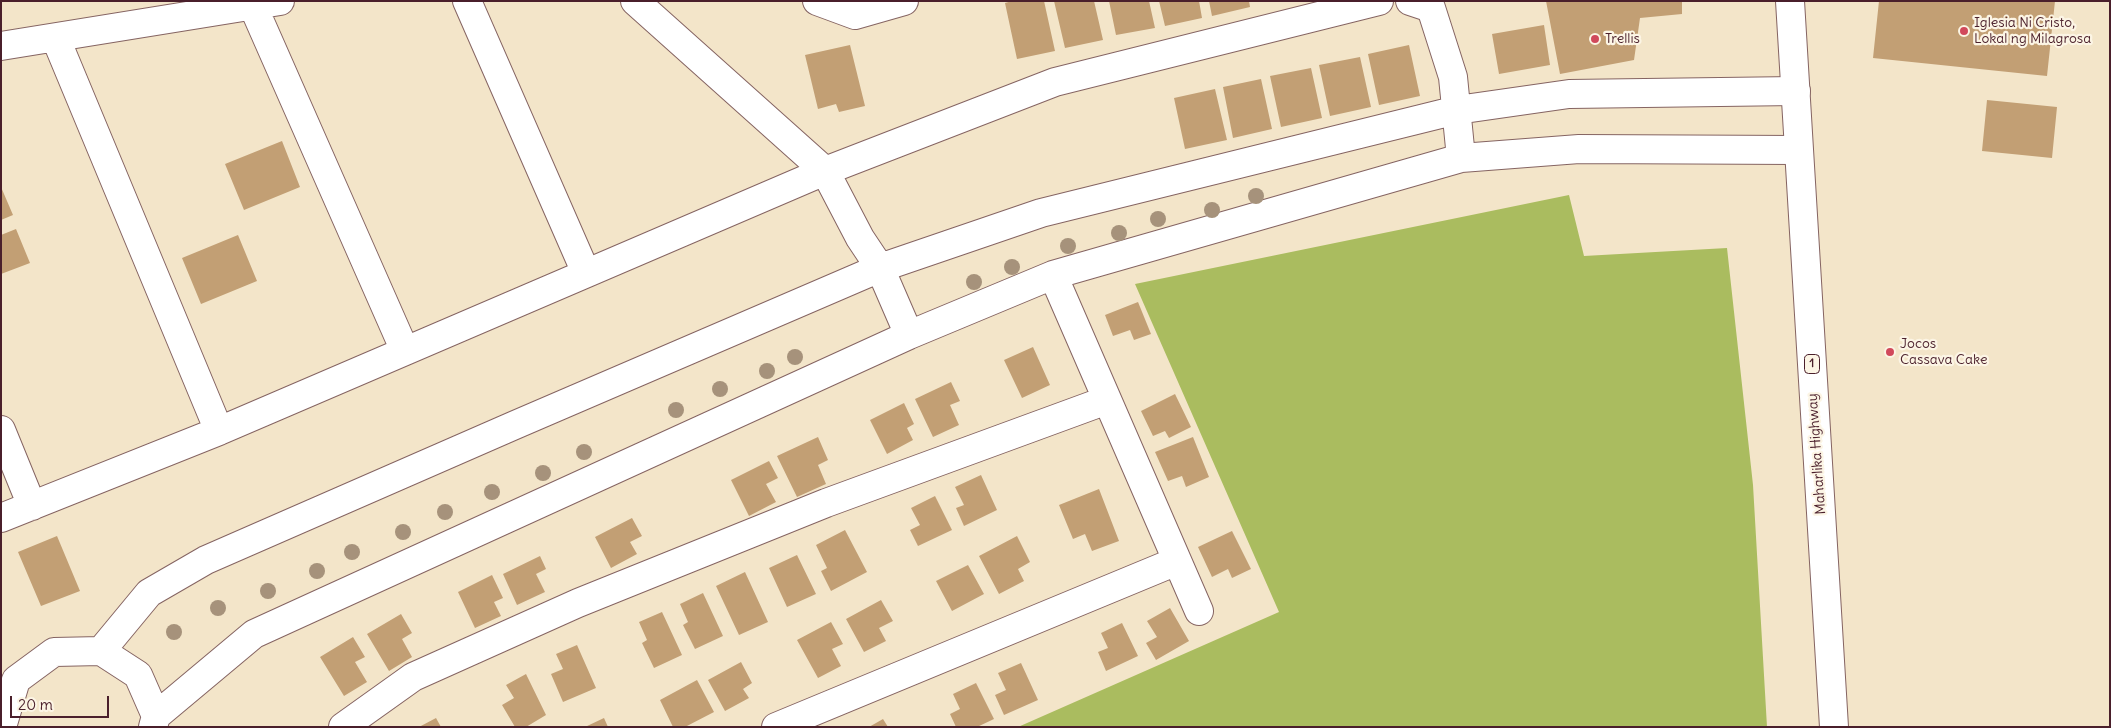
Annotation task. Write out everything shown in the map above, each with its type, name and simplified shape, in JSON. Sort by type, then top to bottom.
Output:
[{"type":"main road","points":[[1,46],[280,1]]},
{"type":"main road","points":[[467,1],[586,274]]},
{"type":"main road","points":[[635,1],[825,171],[860,238],[880,268],[909,335]]},
{"type":"main road","points":[[817,1],[855,15],[904,1]]},
{"type":"main road","points":[[1,518],[219,431],[825,171],[1055,82],[1379,1]]},
{"type":"main road","points":[[1410,1],[1431,8],[1452,77],[1461,158]]},
{"type":"main road","name":"Maharlika Highway","points":[[1790,1],[1834,727]]},
{"type":"main road","points":[[253,6],[405,351]]},
{"type":"main road","points":[[56,38],[219,431]]},
{"type":"main road","points":[[101,651],[149,593],[206,560],[880,268],[1041,213],[1457,110],[1568,94],[1796,90]]},
{"type":"main road","points":[[2,727],[9,681],[54,652],[101,651],[138,675],[154,721],[254,634],[909,335],[1053,274],[1461,158],[1579,149],[1798,150]]},
{"type":"main road","points":[[1053,274],[1199,611]]},
{"type":"main road","points":[[343,727],[413,677],[578,603],[826,504],[1107,400]]},
{"type":"main road","points":[[1,430],[32,506]]},
{"type":"main road","points":[[776,727],[1177,561]]},
{"type":"green space","points":[[1569,195],[1584,256],[1727,248],[1753,485],[1767,727],[1018,727],[1279,612],[1135,284]]},
{"type":"building","points":[[1012,1],[1044,1],[1055,51],[1017,59],[1005,3]]},
{"type":"building","points":[[1054,1],[1094,1],[1103,40],[1065,48]]},
{"type":"building","points":[[1109,1],[1149,1],[1155,28],[1116,35]]},
{"type":"building","points":[[1159,1],[1199,1],[1202,18],[1165,26]]},
{"type":"building","points":[[1209,1],[1249,1],[1250,7],[1212,16]]},
{"type":"building","name":"Trellis","points":[[1546,1],[1682,1],[1682,14],[1640,18],[1634,60],[1560,74]]},
{"type":"building","name":"Iglesia Ni Cristo, Lokal ng Milagrosa","points":[[1879,1],[2055,1],[2047,76],[1873,58]]},
{"type":"building","points":[[1544,25],[1550,65],[1499,74],[1492,34]]},
{"type":"building","points":[[850,45],[865,106],[839,112],[836,104],[818,109],[805,55]]},
{"type":"building","points":[[1409,45],[1420,96],[1379,105],[1368,54]]},
{"type":"building","points":[[1360,57],[1371,107],[1330,116],[1319,65]]},
{"type":"building","points":[[1311,68],[1322,118],[1281,127],[1270,76]]},
{"type":"building","points":[[1261,79],[1272,129],[1233,138],[1223,87]]},
{"type":"building","points":[[1215,89],[1227,140],[1185,149],[1174,98]]},
{"type":"building","points":[[1987,100],[2057,107],[2052,158],[1982,151]]},
{"type":"building","points":[[282,141],[300,187],[244,210],[225,164]]},
{"type":"building","points":[[1,187],[13,215],[1,220]]},
{"type":"building","points":[[16,229],[30,263],[1,274],[1,235]]},
{"type":"building","points":[[238,235],[257,281],[201,304],[182,258]]},
{"type":"building","points":[[1138,302],[1151,334],[1134,340],[1130,330],[1113,336],[1105,315]]},
{"type":"building","points":[[1033,347],[1050,385],[1022,398],[1004,360]]},
{"type":"building","points":[[951,382],[960,401],[950,405],[959,425],[933,437],[915,399]]},
{"type":"building","points":[[1175,394],[1191,427],[1169,438],[1165,431],[1153,436],[1141,411]]},
{"type":"building","points":[[904,403],[914,424],[907,428],[913,440],[887,454],[870,420]]},
{"type":"building","points":[[818,437],[828,460],[818,465],[826,484],[797,497],[777,456]]},
{"type":"building","points":[[1193,437],[1209,477],[1186,487],[1182,476],[1168,481],[1155,452]]},
{"type":"building","points":[[769,461],[778,478],[766,484],[776,502],[749,516],[731,480]]},
{"type":"building","points":[[981,475],[997,510],[964,526],[956,508],[964,505],[955,487]]},
{"type":"building","points":[[1099,489],[1119,541],[1092,551],[1085,534],[1073,539],[1059,505]]},
{"type":"building","points":[[935,496],[952,530],[918,546],[910,530],[920,525],[911,508]]},
{"type":"building","points":[[632,518],[642,536],[630,542],[637,554],[611,568],[595,537]]},
{"type":"building","points":[[845,530],[867,572],[831,591],[821,571],[827,568],[816,545]]},
{"type":"building","points":[[1232,531],[1251,569],[1232,578],[1228,569],[1212,577],[1198,547]]},
{"type":"building","points":[[57,536],[80,591],[41,606],[18,552]]},
{"type":"building","points":[[1017,536],[1030,562],[1018,569],[1024,581],[999,594],[979,556]]},
{"type":"building","points":[[797,555],[816,594],[787,607],[769,568]]},
{"type":"building","points":[[540,556],[546,569],[536,574],[545,592],[517,605],[503,574]]},
{"type":"building","points":[[968,565],[984,594],[952,611],[936,581]]},
{"type":"building","points":[[745,572],[768,622],[739,635],[716,586]]},
{"type":"building","points":[[492,575],[503,598],[494,602],[501,616],[475,628],[458,592]]},
{"type":"building","points":[[703,593],[723,636],[695,649],[683,625],[688,622],[680,604]]},
{"type":"building","points":[[881,600],[893,621],[879,628],[886,641],[864,652],[846,619]]},
{"type":"building","points":[[1170,608],[1189,641],[1156,660],[1146,643],[1157,637],[1147,621]]},
{"type":"building","points":[[662,612],[682,655],[654,668],[642,643],[647,640],[639,622]]},
{"type":"building","points":[[401,614],[412,633],[402,639],[412,657],[389,671],[367,634]]},
{"type":"building","points":[[831,622],[843,644],[832,649],[841,666],[818,678],[797,640]]},
{"type":"building","points":[[1122,623],[1138,656],[1106,671],[1098,652],[1108,648],[1101,633]]},
{"type":"building","points":[[353,637],[365,657],[355,662],[367,682],[344,696],[320,657]]},
{"type":"building","points":[[577,645],[596,688],[563,702],[551,674],[563,669],[556,654]]},
{"type":"building","points":[[741,662],[752,683],[743,689],[749,698],[725,711],[708,680]]},
{"type":"building","points":[[1021,663],[1038,700],[1004,715],[995,695],[1006,690],[998,673]]},
{"type":"building","points":[[526,674],[546,715],[526,727],[515,727],[502,705],[514,698],[506,685]]},
{"type":"building","points":[[697,680],[714,712],[685,727],[673,727],[660,700]]},
{"type":"building","points":[[976,683],[994,719],[977,727],[956,727],[950,714],[960,709],[953,694]]},
{"type":"building","points":[[436,718],[441,727],[419,727]]},
{"type":"building","points":[[604,718],[608,727],[585,727]]},
{"type":"building","points":[[883,719],[888,727],[869,727]]},
{"type":"place","name":"Iglesia Ni Cristo, Lokal ng Milagrosa","points":[[1964,31]]},
{"type":"place","name":"Trellis","points":[[1595,39]]},
{"type":"place","name":"Jocos Cassava Cake","points":[[1890,352]]}]
